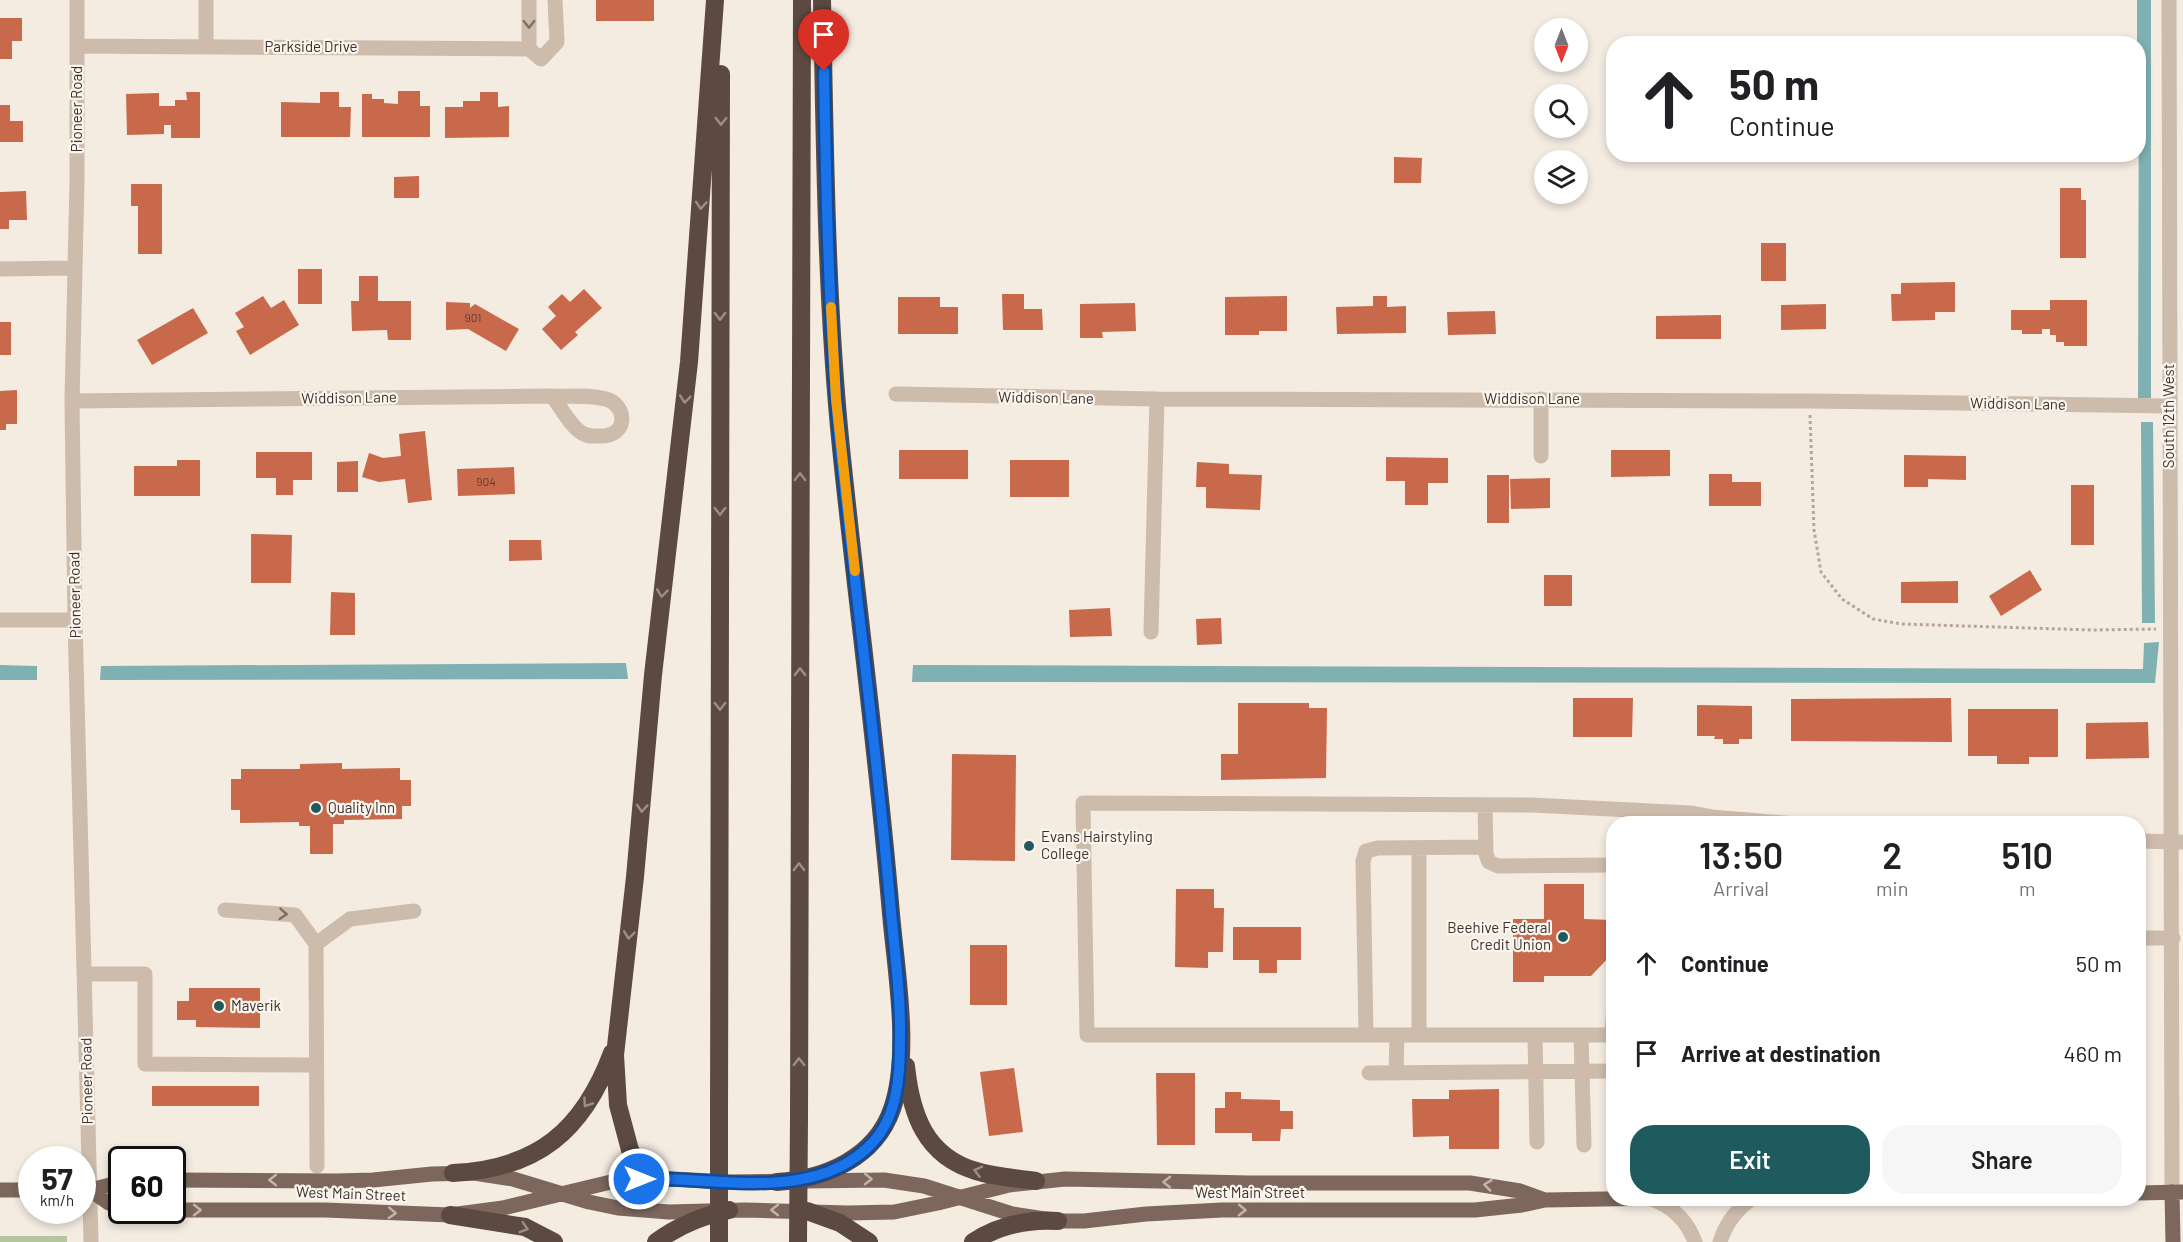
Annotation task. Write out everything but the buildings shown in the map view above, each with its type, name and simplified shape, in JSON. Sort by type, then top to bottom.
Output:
[{"type":"highway","points":[[656,1178],[648,1173],[635,1158],[623,1128],[615,1080],[653,675],[688,374],[715,0]]},
{"type":"highway","points":[[719,1242],[721,0]]},
{"type":"highway","points":[[798,1242],[802,0]]},
{"type":"highway","points":[[822,0],[828,257],[836,399],[886,852],[910,1100],[921,1127],[929,1139],[938,1150],[963,1167],[978,1172],[1036,1181]]},
{"type":"highway","points":[[777,1182],[810,1178],[826,1173],[853,1159],[875,1140],[888,1119],[896,1096],[900,1060],[900,1014]]},
{"type":"highway","points":[[453,1173],[474,1172],[504,1166],[528,1157],[554,1141],[569,1126],[594,1092],[604,1073],[618,1030]]},
{"type":"highway","points":[[656,1242],[698,1218],[729,1210]]},
{"type":"highway","points":[[807,1211],[840,1223],[869,1242]]},
{"type":"highway","points":[[450,1215],[525,1227],[554,1242]]},
{"type":"highway","points":[[973,1242],[992,1231],[1008,1226],[1041,1220],[1059,1221]]},
{"type":"main road","name":"West Main Street","points":[[186,1180],[336,1181],[474,1173],[513,1179],[589,1202],[643,1211],[894,1212],[1036,1181],[1470,1183],[1520,1191],[1545,1200]]},
{"type":"main road","name":"West Main Street","points":[[186,1210],[325,1210],[450,1215],[503,1208],[615,1181],[656,1178],[777,1182],[884,1180],[924,1186],[1012,1214],[1059,1221],[1221,1210],[1475,1210],[1545,1200],[1606,1199]]},
{"type":"main road","points":[[0,1190],[18,1190]]},
{"type":"main road","points":[[2146,1193],[2177,1192],[2173,1242]]},
{"type":"street","name":"Pioneer Road","points":[[77,0],[72,401],[86,1146]]},
{"type":"street","points":[[206,0],[206,47]]},
{"type":"street","points":[[529,0],[535,54],[557,42],[555,0]]},
{"type":"street","name":"South 12th West","points":[[2169,0],[2170,629],[2178,842],[2173,938],[2177,1192]]},
{"type":"street","name":"Parkside Drive","points":[[77,46],[535,54]]},
{"type":"street","points":[[0,270],[75,268]]},
{"type":"street","name":"Widdison Lane","points":[[896,394],[1157,399],[1541,399],[2169,406]]},
{"type":"street","name":"Widdison Lane","points":[[72,401],[552,396]]},
{"type":"street","points":[[1151,632],[1157,399]]},
{"type":"street","points":[[1541,399],[1541,456]]},
{"type":"street","points":[[0,620],[75,620]]},
{"type":"street","points":[[1606,1035],[1087,1035],[1083,803],[1532,805],[1690,813],[1696,816]]},
{"type":"street","points":[[1485,805],[1486,847],[1489,862],[1498,866],[1606,865]]},
{"type":"street","points":[[2146,841],[2178,842]]},
{"type":"street","points":[[1366,1035],[1363,861],[1366,851],[1378,848],[1486,847]]},
{"type":"street","points":[[1419,848],[1419,1035]]},
{"type":"street","points":[[225,910],[295,915],[316,944],[317,1166]]},
{"type":"street","points":[[316,944],[350,919],[414,911]]},
{"type":"street","points":[[2146,938],[2173,938]]},
{"type":"street","points":[[84,974],[145,974],[145,1064],[316,1065]]},
{"type":"street","points":[[1396,1073],[1397,1035]]},
{"type":"street","points":[[1535,1035],[1536,1142]]},
{"type":"street","points":[[1581,1035],[1584,1144]]},
{"type":"street","points":[[1369,1073],[1606,1071]]},
{"type":"street","points":[[1665,1206],[1683,1220],[1695,1242]]},
{"type":"street","points":[[1720,1242],[1729,1221],[1743,1206]]},
{"type":"street","name":"Pioneer Road","points":[[89,1224],[91,1242]]},
{"type":"path","points":[[1810,401],[1814,530],[1821,572],[1842,599],[1873,619],[1902,624],[2092,630],[2170,629]]},
{"type":"green space","points":[[0,1236],[67,1236],[67,1242],[0,1242]]},
{"type":"water","points":[[2137,0],[2151,0],[2151,398],[2138,398],[2139,162],[2146,162],[2146,36],[2137,36]]},
{"type":"water","points":[[2141,422],[2153,422],[2155,623],[2142,623]]},
{"type":"water","points":[[2159,642],[2155,683],[912,682],[913,665],[2143,669],[2144,643]]},
{"type":"water","points":[[626,663],[628,679],[100,680],[101,666]]},
{"type":"water","points":[[0,665],[37,666],[37,680],[0,680]]},
{"type":"slow traffic","points":[[831,307],[836,399],[855,571]]},
{"type":"place","name":"Quality Inn","points":[[316,808]]},
{"type":"place","name":"Evans Hairstyling College","points":[[1029,846]]},
{"type":"place","name":"Beehive Federal Credit Union","points":[[1563,937]]},
{"type":"place","name":"Maverik","points":[[219,1006]]},
{"type":"route","points":[[639,1179],[777,1182],[794,1181],[826,1173],[853,1159],[875,1140],[888,1119],[896,1096],[900,1060],[900,1014],[886,852],[836,399],[828,257],[824,71]]}]
